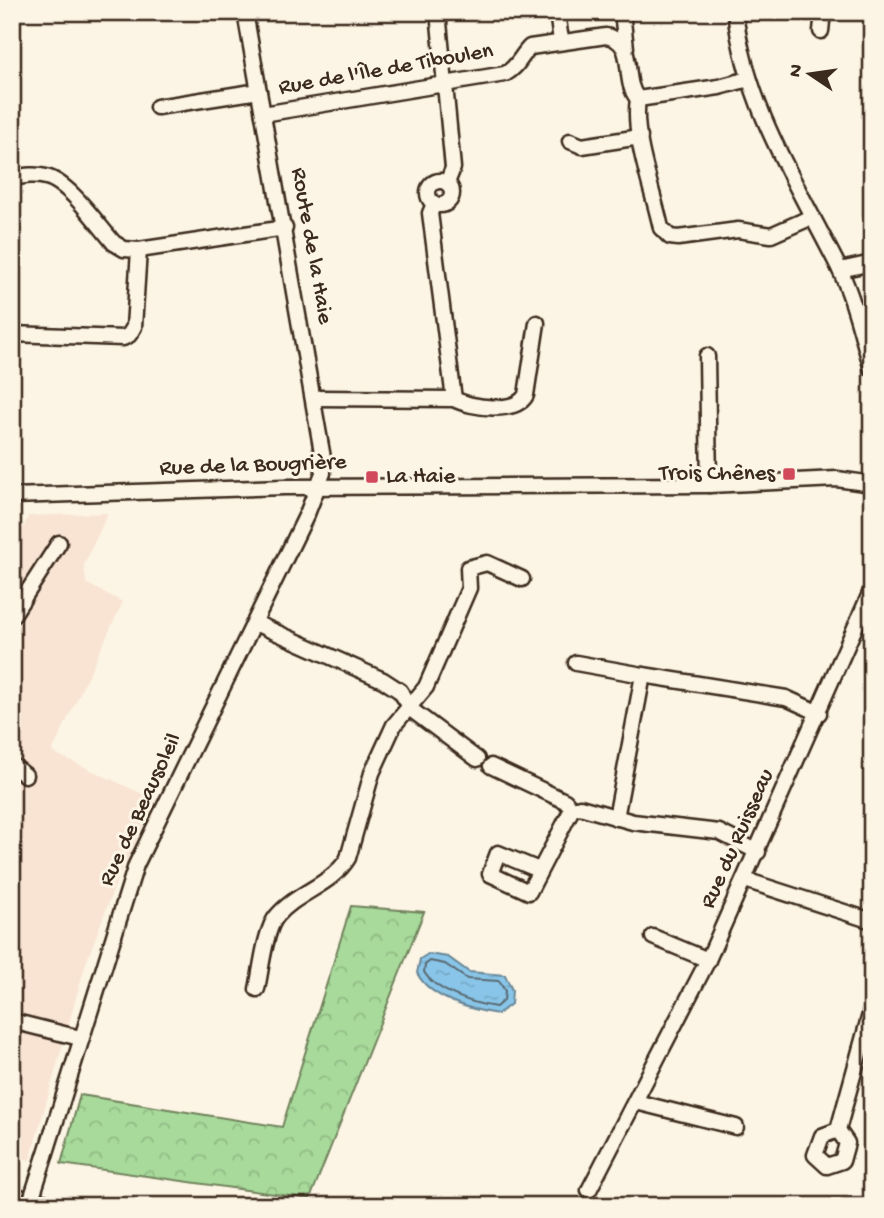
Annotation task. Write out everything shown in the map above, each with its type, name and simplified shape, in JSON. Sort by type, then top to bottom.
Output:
[{"type":"highway","points":[[12,1199],[44,1206]]},
{"type":"street","name":"Route de la Haie","points":[[245,12],[314,398],[324,465],[317,487]]},
{"type":"street","points":[[438,12],[453,168],[447,183],[439,181],[429,187],[427,194],[433,204],[429,213],[454,399]]},
{"type":"street","points":[[557,12],[561,41]]},
{"type":"street","points":[[622,12],[632,86],[638,99],[636,112],[640,137],[661,228],[670,237],[678,238],[738,230],[771,235],[812,217]]},
{"type":"street","points":[[735,12],[749,79],[782,160],[839,270],[872,369]]},
{"type":"street","points":[[821,31],[822,12]]},
{"type":"street","name":"Rue de l'Île de Tiboulen","points":[[263,114],[434,88],[445,83],[505,74],[517,68],[522,54],[530,47],[561,41],[606,36],[618,38],[626,48]]},
{"type":"street","points":[[638,99],[719,87],[749,79]]},
{"type":"street","points":[[157,107],[259,91]]},
{"type":"street","points":[[570,141],[582,146],[640,137]]},
{"type":"street","points":[[12,178],[34,175],[49,177],[62,184],[114,243],[124,248],[139,250],[285,228]]},
{"type":"street","points":[[12,334],[123,338],[129,335],[134,327],[139,250]]},
{"type":"street","points":[[839,270],[872,262]]},
{"type":"street","points":[[314,398],[454,399],[464,405],[514,406],[522,403],[537,323]]},
{"type":"street","points":[[707,356],[709,485]]},
{"type":"street","name":"Rue de la Bougrière","points":[[12,496],[317,487],[709,485],[837,479],[872,484]]},
{"type":"street","name":"Rue de Beausoleil","points":[[29,1206],[80,1038],[140,856],[255,623],[317,487]]},
{"type":"street","points":[[12,615],[59,543]]},
{"type":"street","points":[[257,989],[275,918],[297,898],[340,870],[348,858],[372,773],[394,725],[426,687],[469,588],[468,568],[487,564],[522,579]]},
{"type":"street","name":"Rue du Ruisseau","points":[[589,1189],[708,960],[872,589]]},
{"type":"street","points":[[255,623],[383,680],[400,691],[409,705],[448,739],[478,759]]},
{"type":"street","points":[[576,663],[786,698],[819,713]]},
{"type":"street","points":[[616,818],[643,675]]},
{"type":"street","points":[[12,765],[26,775]]},
{"type":"street","points":[[491,766],[565,801],[572,808]]},
{"type":"street","points":[[572,808],[580,807],[616,818],[719,832],[758,852]]},
{"type":"street","points":[[539,870],[572,808]]},
{"type":"street","points":[[745,880],[872,921]]},
{"type":"street","points":[[653,937],[708,960]]},
{"type":"street","points":[[838,1130],[872,1007]]},
{"type":"street","points":[[12,1021],[80,1038]]},
{"type":"street","points":[[636,1102],[736,1126]]},
{"type":"shaded area","points":[[108,513],[84,565],[86,583],[123,602],[52,752],[156,800],[117,880],[85,966],[30,1160],[12,1157],[12,556],[28,516]]},
{"type":"green space","points":[[351,906],[424,912],[310,1199],[61,1164],[80,1095],[282,1127]]},
{"type":"water","points":[[428,954],[448,957],[469,972],[505,975],[512,990],[511,1004],[498,1014],[464,1006],[431,990],[417,973],[420,959]]},
{"type":"place","name":"Trois Chênes","points":[[789,474]]},
{"type":"place","name":"La Haie","points":[[372,477]]}]
